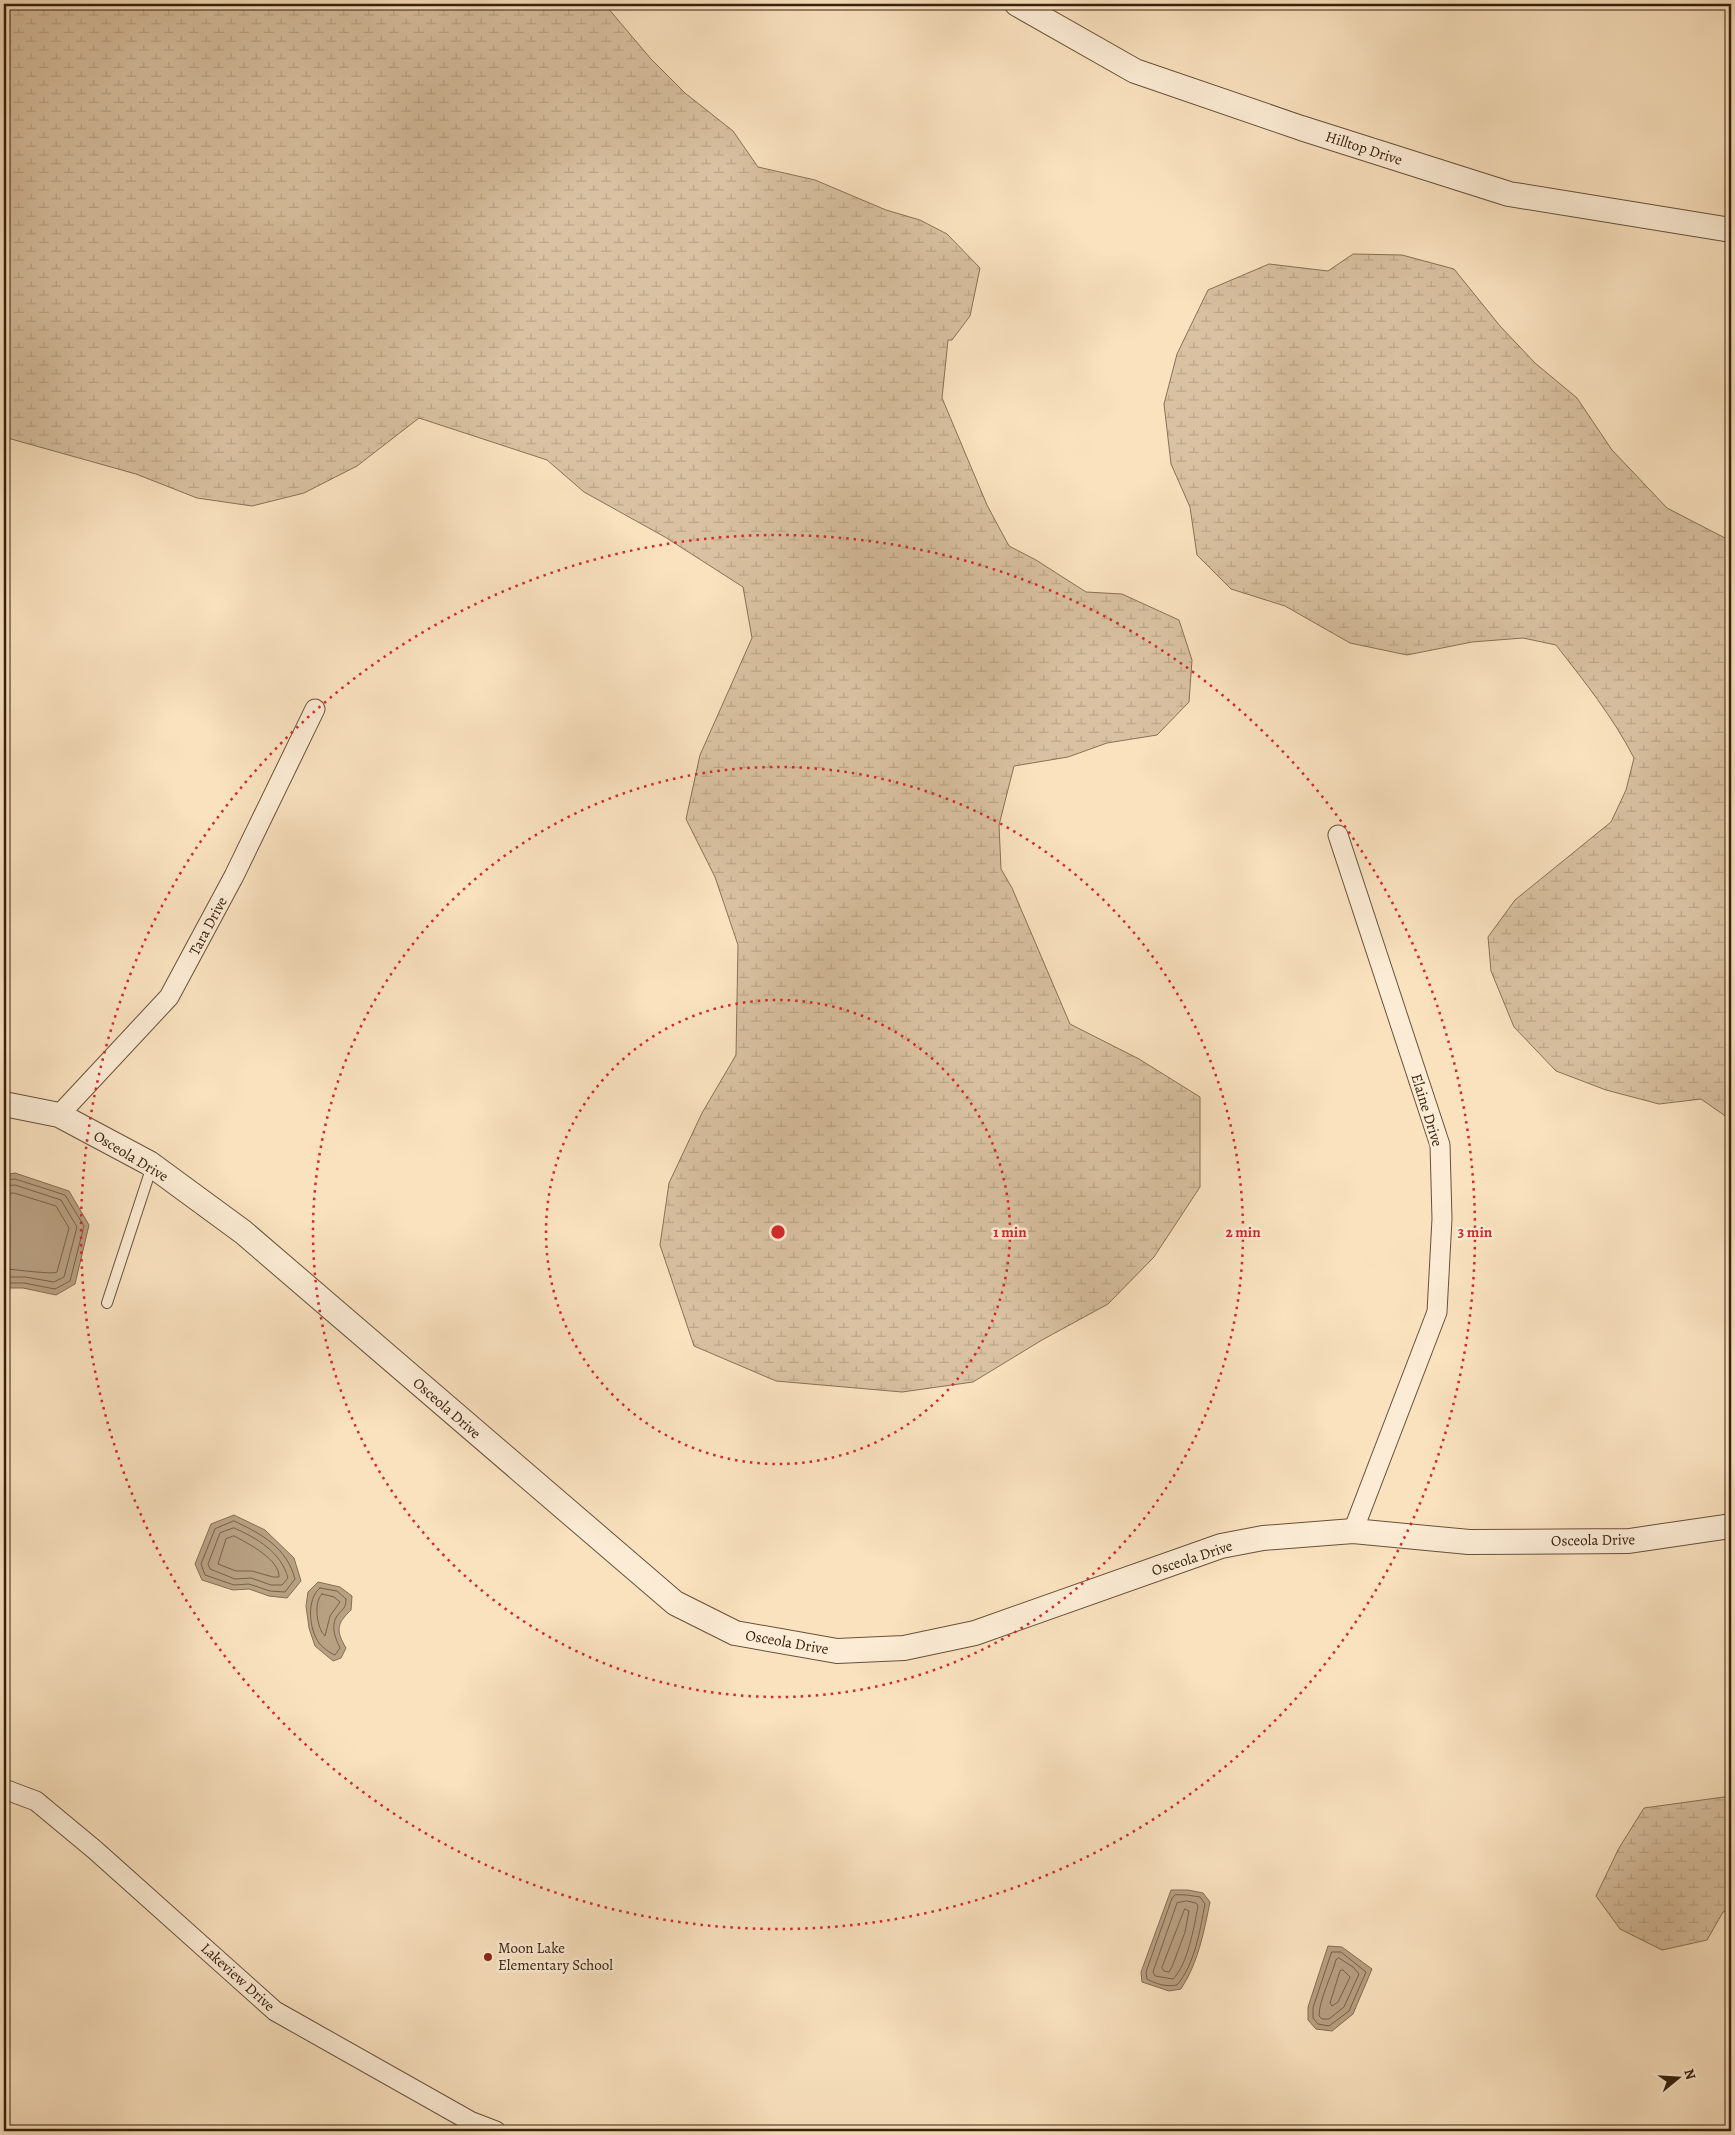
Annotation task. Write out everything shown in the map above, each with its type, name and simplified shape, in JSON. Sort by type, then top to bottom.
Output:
[{"type":"street","name":"Hilltop Drive","points":[[1017,4],[1135,71],[1301,128],[1509,194],[1731,230]]},
{"type":"street","name":"Tara Drive","points":[[59,1115],[169,997],[234,876],[315,709]]},
{"type":"street","name":"Elaine Drive","points":[[1338,835],[1440,1145],[1442,1219],[1437,1312],[1352,1531]]},
{"type":"street","name":"Osceola Drive","points":[[4,1104],[59,1115],[152,1166],[243,1232],[675,1603],[735,1633],[837,1652],[904,1648],[975,1633],[1221,1546],[1263,1538],[1352,1531],[1470,1542],[1629,1541],[1731,1526]]},
{"type":"street","name":"Lakeview Drive","points":[[4,1789],[36,1801],[95,1850],[275,2011],[468,2126],[496,2131]]},
{"type":"lane","points":[[106,1303],[152,1166]]},
{"type":"green space","points":[[4,4],[598,4],[607,7],[651,59],[685,93],[733,131],[758,167],[815,180],[886,210],[920,220],[947,234],[980,268],[970,316],[952,340],[948,340],[942,398],[987,505],[1009,546],[1036,560],[1086,592],[1122,594],[1179,620],[1192,660],[1189,702],[1157,735],[1107,743],[1068,757],[1014,766],[999,825],[1001,869],[1012,888],[1070,1024],[1139,1059],[1200,1097],[1200,1187],[1154,1257],[1108,1304],[1042,1340],[973,1382],[902,1392],[776,1381],[694,1346],[660,1245],[669,1183],[702,1113],[736,1055],[738,945],[715,877],[686,819],[700,755],[752,638],[743,587],[665,537],[584,492],[547,460],[419,418],[357,466],[304,493],[252,506],[197,498],[136,474],[4,437]]},
{"type":"green space","points":[[1353,254],[1402,255],[1454,269],[1500,326],[1535,363],[1577,398],[1612,450],[1667,508],[1725,538],[1731,538],[1731,1120],[1701,1099],[1659,1104],[1606,1090],[1556,1071],[1514,1027],[1491,971],[1488,937],[1515,900],[1611,822],[1626,790],[1634,758],[1607,714],[1556,645],[1523,638],[1472,642],[1407,655],[1350,643],[1285,606],[1231,589],[1197,555],[1190,507],[1171,464],[1164,404],[1177,354],[1208,290],[1269,264],[1328,271]]},
{"type":"green space","points":[[1731,1796],[1731,1910],[1723,1912],[1707,1940],[1662,1950],[1620,1929],[1596,1896],[1619,1848],[1644,1808]]},
{"type":"water","points":[[15,1173],[69,1191],[89,1225],[75,1284],[56,1295],[23,1288],[4,1288],[4,1175]]},
{"type":"water","points":[[234,1515],[265,1530],[294,1558],[301,1581],[287,1598],[269,1596],[249,1589],[233,1590],[202,1580],[195,1564],[211,1524]]},
{"type":"water","points":[[318,1582],[340,1587],[352,1596],[351,1610],[342,1619],[339,1628],[340,1637],[346,1648],[341,1658],[333,1661],[315,1646],[309,1628],[306,1606],[308,1592]]},
{"type":"water","points":[[1171,1890],[1188,1890],[1203,1893],[1210,1902],[1203,1936],[1192,1969],[1181,1989],[1169,1991],[1142,1982],[1141,1972]]},
{"type":"water","points":[[1328,1946],[1342,1947],[1372,1969],[1353,2014],[1332,2031],[1316,2029],[1308,2020],[1308,2007]]},
{"type":"place","name":"Moon Lake Elementary School","points":[[488,1957]]}]
